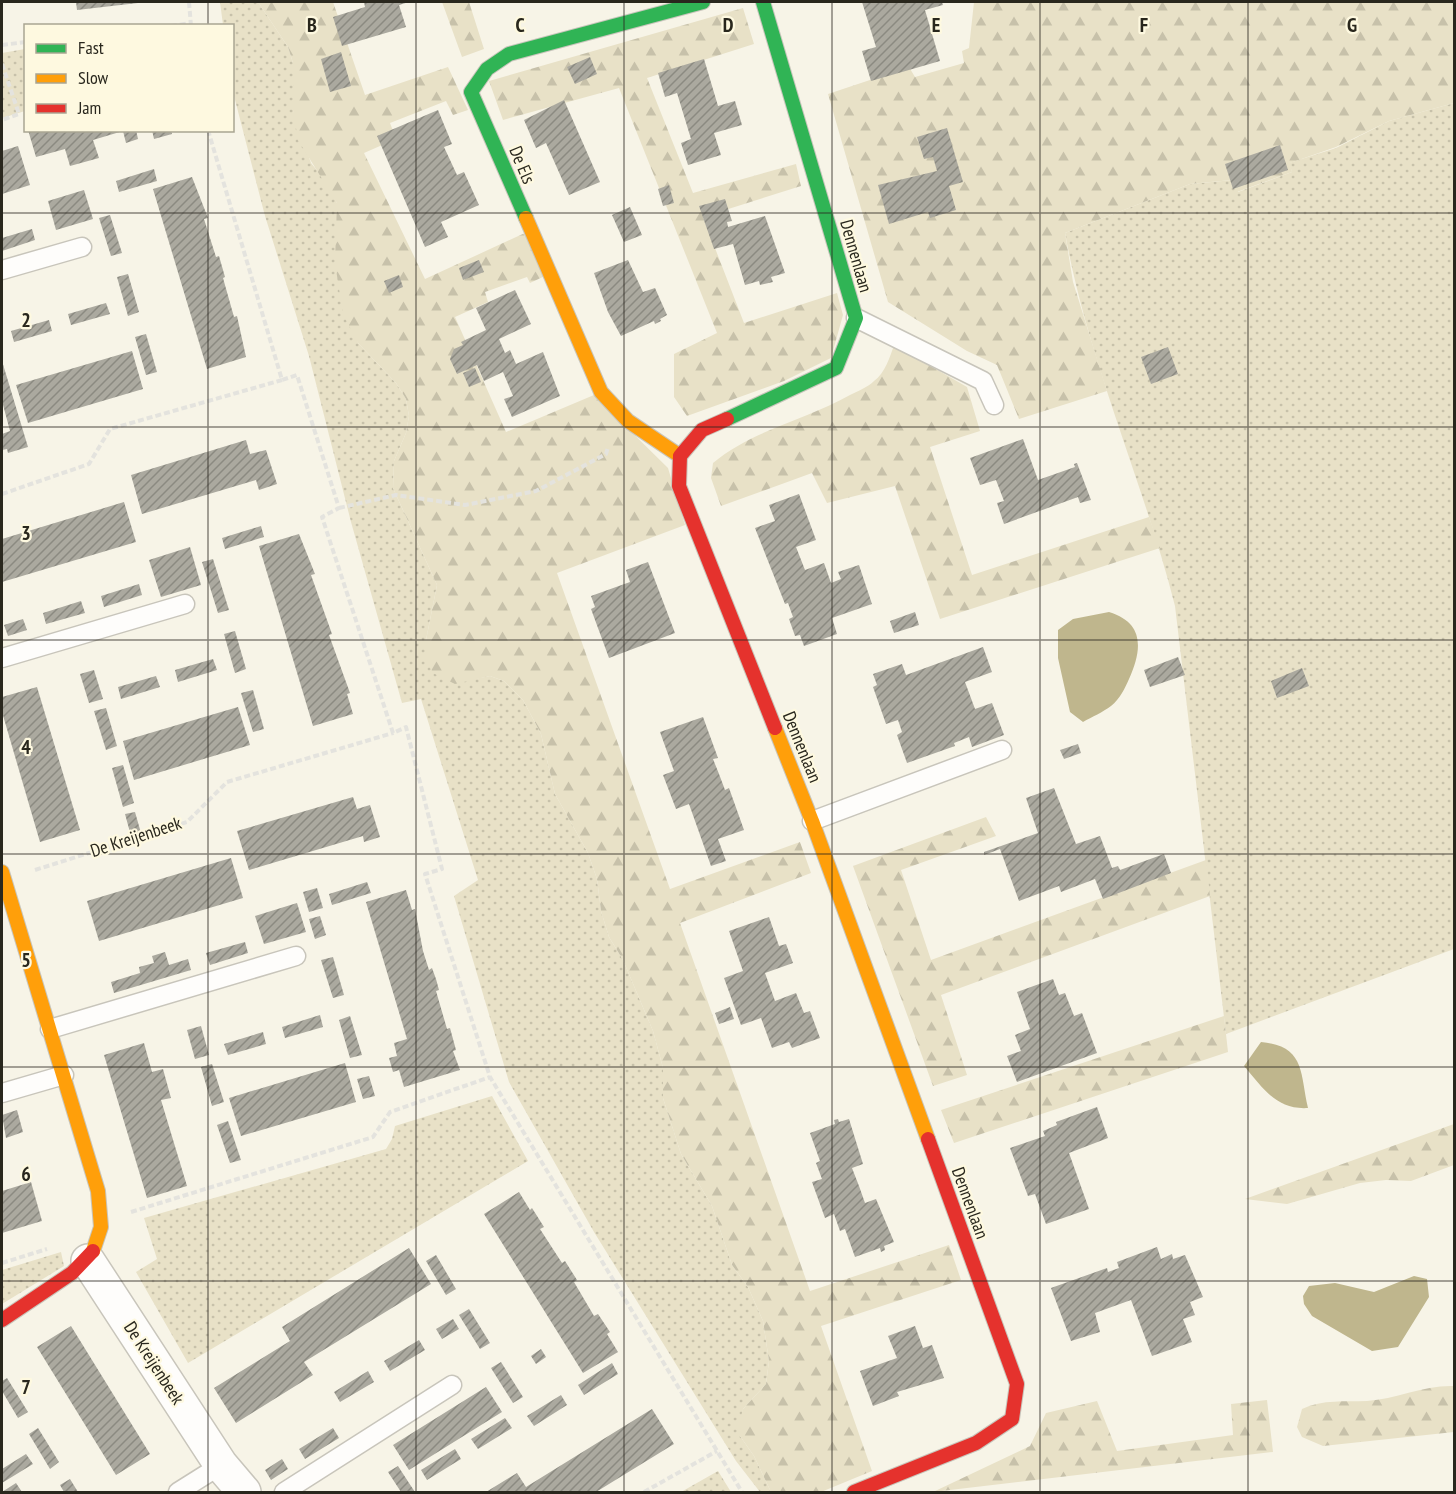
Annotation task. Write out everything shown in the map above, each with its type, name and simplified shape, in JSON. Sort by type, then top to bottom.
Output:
[{"type":"street","name":"De Els","points":[[680,456],[628,420],[602,392],[471,92],[487,69],[509,54],[703,2]]},
{"type":"street","name":"Dennenlaan","points":[[763,2],[856,318],[836,368],[702,430],[680,456],[679,486],[812,821],[1017,1384],[1012,1419],[976,1443],[854,1492]]},
{"type":"street","points":[[2,1320],[88,1261],[99,1238],[100,1221],[98,1191],[3,876]]},
{"type":"street","name":"De Kreijenbeek","points":[[88,1261],[221,1465],[244,1492]]},
{"type":"lane","points":[[2,270],[82,247]]},
{"type":"lane","points":[[856,318],[983,381],[994,405]]},
{"type":"lane","points":[[2,658],[185,604]]},
{"type":"lane","points":[[812,821],[1002,750]]},
{"type":"lane","points":[[50,1029],[296,956]]},
{"type":"lane","points":[[2,1093],[64,1075]]},
{"type":"lane","points":[[285,1492],[452,1385]]},
{"type":"lane","points":[[178,1492],[221,1465]]},
{"type":"path","points":[[189,2],[191,24]]},
{"type":"path","points":[[2,45],[24,42]]},
{"type":"path","points":[[2,63],[19,114],[2,120]]},
{"type":"path","points":[[209,132],[282,380]]},
{"type":"path","points":[[2,494],[89,464],[110,429],[297,375],[339,508]]},
{"type":"path","points":[[616,408],[606,454],[536,491],[465,505],[396,495],[339,508],[322,517],[393,733],[406,727],[442,869],[425,874],[490,1077],[742,1492]]},
{"type":"path","name":"De Kreijenbeek","points":[[3,876],[187,822],[227,782],[393,733]]},
{"type":"path","points":[[100,1221],[373,1137],[390,1112],[490,1077]]},
{"type":"path","points":[[644,1492],[717,1451]]},
{"type":"green space","points":[[220,2],[258,2],[288,47],[293,63],[293,110],[311,163],[328,184],[337,203],[337,220],[358,343],[396,383],[406,399],[409,416],[406,433],[394,461],[393,488],[437,585],[426,640],[474,679],[490,676],[504,681],[523,700],[541,734],[555,794],[588,853],[597,879],[601,911],[609,937],[623,960],[653,1031],[663,1068],[663,1098],[681,1154],[712,1206],[732,1265],[748,1287],[763,1321],[769,1361],[766,1384],[743,1409],[740,1436],[754,1456],[771,1492],[760,1492],[736,1461],[594,1232],[509,1082],[454,896],[478,880],[421,699],[402,703],[351,522],[309,356],[265,216],[234,96],[234,24],[223,24]]},
{"type":"green space","points":[[258,2],[333,2],[365,95],[448,67],[468,110],[453,115],[446,101],[390,123],[396,139],[364,153],[425,279],[527,232],[547,275],[530,283],[527,277],[485,292],[488,302],[455,317],[506,432],[594,395],[668,468],[685,525],[557,573],[670,889],[800,842],[811,873],[680,923],[810,1291],[949,1245],[961,1280],[821,1326],[872,1471],[821,1492],[771,1492],[754,1456],[740,1436],[738,1427],[743,1409],[766,1384],[769,1361],[763,1321],[748,1287],[732,1265],[712,1206],[681,1154],[663,1098],[663,1068],[653,1031],[623,960],[609,937],[601,911],[597,879],[588,853],[555,794],[541,734],[523,700],[504,681],[490,676],[455,684],[433,673],[426,660],[426,640],[437,585],[393,488],[394,461],[406,433],[409,416],[406,399],[396,383],[358,343],[343,314],[335,263],[337,203],[298,140],[293,110],[293,63],[288,47]]},
{"type":"green space","points":[[442,2],[469,2],[484,49],[462,57]]},
{"type":"green space","points":[[974,2],[1454,2],[1454,103],[1389,121],[1336,147],[1290,163],[1292,172],[1237,192],[1232,180],[1190,184],[1065,233],[1073,282],[1107,391],[1019,419],[997,365],[967,351],[888,302],[828,94],[909,67],[915,77],[964,63],[962,51],[969,48]]},
{"type":"green space","points":[[743,8],[754,44],[647,78],[693,193],[796,164],[801,186],[703,217],[744,323],[837,293],[843,315],[831,358],[784,381],[687,416],[674,397],[674,354],[717,333],[619,88],[503,120],[489,81]]},
{"type":"green space","points":[[24,49],[24,111],[2,118],[2,53]]},
{"type":"green space","points":[[1454,103],[1454,949],[1226,1034],[1175,606],[1148,513],[1087,328],[1065,233],[1190,184],[1233,180],[1238,192],[1292,172],[1289,163],[1336,148],[1389,121]]},
{"type":"green space","points":[[894,345],[967,387],[980,431],[930,447],[972,575],[1149,517],[1160,548],[940,619],[895,486],[827,503],[812,473],[721,506],[711,478],[713,463],[745,442],[833,404],[869,385],[884,369]]},
{"type":"green space","points":[[986,817],[996,836],[901,870],[931,960],[1206,860],[1210,896],[941,995],[967,1075],[933,1086],[853,866]]},
{"type":"green space","points":[[1224,1016],[1228,1052],[954,1143],[941,1110]]},
{"type":"green space","points":[[492,1096],[528,1161],[188,1363],[136,1272],[157,1259],[144,1218],[386,1149],[392,1139],[395,1126]]},
{"type":"green space","points":[[1454,1124],[1454,1165],[1411,1181],[1386,1180],[1360,1183],[1287,1204],[1245,1199]]},
{"type":"green space","points":[[61,1252],[64,1266],[2,1304],[2,1270]]},
{"type":"green space","points":[[1454,1386],[1454,1432],[1323,1446],[1302,1437],[1297,1427],[1302,1409],[1310,1406],[1334,1402],[1378,1400],[1432,1388]]},
{"type":"green space","points":[[1267,1400],[1273,1452],[933,1492],[1030,1446],[1046,1413],[1097,1401],[1117,1451],[1233,1435],[1231,1404]]},
{"type":"green space","points":[[718,1471],[731,1492],[681,1492]]},
{"type":"shaded area","points":[[1109,612],[1121,617],[1135,630],[1138,648],[1136,658],[1117,700],[1108,708],[1083,722],[1070,712],[1058,658],[1058,630],[1073,619]]},
{"type":"shaded area","points":[[1261,1042],[1286,1049],[1293,1055],[1301,1072],[1308,1108],[1287,1105],[1271,1096],[1244,1066]]},
{"type":"shaded area","points":[[1414,1276],[1427,1279],[1429,1297],[1398,1347],[1372,1351],[1312,1316],[1304,1304],[1303,1296],[1309,1286],[1335,1283],[1374,1292]]},
{"type":"building","points":[[76,2],[137,2],[138,3],[77,10]]},
{"type":"building","points":[[364,2],[409,2],[399,5],[406,27],[342,46],[333,17],[365,7]]},
{"type":"building","points":[[862,2],[942,2],[943,5],[925,10],[940,61],[871,81],[862,51],[876,47]]},
{"type":"building","points":[[341,52],[351,86],[330,92],[321,59]]},
{"type":"building","points":[[590,57],[597,74],[575,84],[567,67]]},
{"type":"building","points":[[704,59],[718,106],[735,101],[742,125],[714,133],[721,155],[688,165],[681,143],[691,139],[677,93],[665,97],[658,73]]},
{"type":"building","points":[[564,100],[600,182],[569,195],[546,143],[536,148],[524,120]]},
{"type":"building","points":[[438,110],[452,144],[444,147],[457,175],[464,172],[479,205],[441,222],[448,237],[425,247],[377,136]]},
{"type":"building","points":[[947,128],[963,182],[949,186],[956,210],[930,218],[928,212],[889,224],[878,185],[937,171],[933,157],[924,159],[917,137]]},
{"type":"building","points":[[29,132],[120,132],[93,140],[99,158],[70,166],[65,149],[36,157]]},
{"type":"building","points":[[123,132],[136,132],[138,139],[126,143]]},
{"type":"building","points":[[152,132],[172,132],[172,134],[154,139]]},
{"type":"building","points":[[1280,145],[1288,170],[1233,189],[1225,164]]},
{"type":"building","points":[[18,146],[30,185],[2,194],[2,151]]},
{"type":"building","points":[[154,169],[157,181],[119,192],[116,181]]},
{"type":"building","points":[[192,177],[208,218],[204,219],[216,257],[219,256],[234,317],[237,316],[246,357],[207,369],[153,189]]},
{"type":"building","points":[[669,185],[674,203],[663,206],[658,189]]},
{"type":"building","points":[[84,190],[93,219],[56,230],[48,201]]},
{"type":"building","points":[[725,199],[732,221],[727,222],[728,227],[765,216],[785,273],[771,277],[773,282],[760,285],[759,281],[745,285],[733,244],[714,249],[699,206]]},
{"type":"building","points":[[630,207],[642,235],[624,242],[612,215]]},
{"type":"building","points":[[110,215],[122,253],[111,256],[99,218]]},
{"type":"building","points":[[32,229],[35,240],[2,251],[2,238]]},
{"type":"building","points":[[479,260],[484,272],[463,280],[459,268]]},
{"type":"building","points":[[628,260],[643,292],[655,288],[667,315],[655,324],[654,321],[621,336],[608,312],[594,273]]},
{"type":"building","points":[[128,274],[139,312],[128,316],[117,277]]},
{"type":"building","points":[[399,275],[403,287],[389,293],[384,281]]},
{"type":"building","points":[[515,290],[531,324],[499,339],[505,353],[510,350],[516,364],[543,352],[560,396],[512,417],[504,399],[513,396],[503,372],[484,381],[477,365],[457,374],[450,359],[454,349],[463,345],[461,342],[486,330],[476,308]]},
{"type":"building","points":[[106,303],[110,314],[71,325],[68,314]]},
{"type":"building","points":[[49,320],[52,331],[14,342],[11,331]]},
{"type":"building","points":[[146,334],[157,372],[146,375],[135,337]]},
{"type":"building","points":[[1168,347],[1178,374],[1151,384],[1141,357]]},
{"type":"building","points":[[132,351],[143,389],[28,423],[16,385]]},
{"type":"building","points":[[2,361],[28,447],[8,453],[7,449],[2,450],[2,434],[10,431],[2,401]]},
{"type":"building","points":[[475,368],[481,382],[469,387],[463,373]]},
{"type":"building","points":[[1023,439],[1038,480],[1075,467],[1074,464],[1077,463],[1091,500],[1080,503],[1078,497],[1004,524],[997,503],[1004,501],[996,480],[980,485],[970,458]]},
{"type":"building","points":[[246,440],[250,454],[266,450],[277,484],[259,490],[256,480],[142,514],[131,475]]},
{"type":"building","points":[[799,494],[816,540],[796,547],[805,570],[824,563],[831,583],[841,579],[838,572],[859,565],[872,604],[832,618],[837,634],[804,646],[800,635],[795,636],[789,619],[793,617],[788,603],[785,604],[755,528],[775,521],[769,505]]},
{"type":"building","points":[[124,502],[136,542],[2,582],[2,539]]},
{"type":"building","points":[[261,526],[264,537],[225,549],[222,538]]},
{"type":"building","points":[[299,534],[315,574],[311,575],[350,693],[347,694],[353,714],[313,726],[259,546]]},
{"type":"building","points":[[190,547],[201,585],[161,597],[149,560]]},
{"type":"building","points":[[213,559],[229,610],[218,613],[202,562]]},
{"type":"building","points":[[648,562],[675,633],[609,658],[591,609],[595,607],[591,596],[630,582],[626,570]]},
{"type":"building","points":[[139,584],[142,595],[104,607],[101,596]]},
{"type":"building","points":[[81,601],[85,613],[46,624],[43,613]]},
{"type":"building","points":[[915,612],[919,625],[894,633],[890,621]]},
{"type":"building","points":[[23,619],[27,630],[8,636],[4,625]]},
{"type":"building","points":[[235,631],[246,669],[235,673],[224,634]]},
{"type":"building","points":[[983,647],[992,672],[965,682],[975,709],[992,703],[1004,735],[972,747],[969,737],[954,743],[955,746],[907,763],[897,735],[902,732],[898,720],[886,724],[873,687],[877,685],[873,674],[902,664],[906,675]]},
{"type":"building","points":[[1178,657],[1185,675],[1150,687],[1144,670]]},
{"type":"building","points":[[213,659],[217,670],[178,682],[175,670]]},
{"type":"building","points":[[1302,668],[1309,686],[1277,698],[1271,681]]},
{"type":"building","points":[[94,670],[103,699],[89,703],[80,674]]},
{"type":"building","points":[[156,676],[160,687],[121,699],[118,687]]},
{"type":"building","points":[[37,687],[80,830],[40,842],[2,712],[2,697]]},
{"type":"building","points":[[253,690],[264,729],[253,732],[241,693]]},
{"type":"building","points":[[238,707],[250,745],[134,780],[123,741]]},
{"type":"building","points":[[106,708],[117,746],[106,750],[94,711]]},
{"type":"building","points":[[703,717],[718,758],[713,759],[725,790],[729,788],[744,830],[718,839],[726,861],[711,866],[689,804],[676,809],[663,775],[674,771],[660,732]]},
{"type":"building","points":[[1078,744],[1081,753],[1064,759],[1060,750]]},
{"type":"building","points":[[123,765],[134,803],[123,807],[112,768]]},
{"type":"building","points":[[1054,788],[1076,844],[1100,836],[1112,868],[1118,866],[1120,870],[1164,854],[1171,873],[1103,899],[1095,879],[1061,892],[1059,886],[1019,901],[1000,849],[984,855],[984,852],[1038,833],[1026,798]]},
{"type":"building","points":[[353,797],[357,809],[370,805],[380,837],[364,842],[363,836],[249,870],[237,831]]},
{"type":"building","points":[[135,812],[141,833],[131,836],[125,814]]},
{"type":"building","points":[[231,858],[243,898],[99,941],[87,901]]},
{"type":"building","points":[[367,882],[371,893],[332,905],[329,894]]},
{"type":"building","points":[[317,888],[323,908],[309,912],[303,892]]},
{"type":"building","points":[[406,890],[412,910],[415,909],[429,970],[432,968],[436,979],[439,990],[436,991],[447,1029],[450,1028],[456,1050],[453,1051],[460,1070],[404,1087],[399,1070],[393,1072],[389,1058],[397,1056],[394,1043],[407,1039],[366,902]]},
{"type":"building","points":[[297,903],[306,932],[264,944],[255,916]]},
{"type":"building","points":[[320,916],[326,935],[315,939],[309,919]]},
{"type":"building","points":[[769,917],[779,946],[786,944],[793,963],[765,973],[775,1001],[796,993],[804,1013],[810,1011],[820,1038],[792,1048],[789,1042],[772,1048],[761,1018],[741,1025],[724,978],[743,971],[729,931]]},
{"type":"building","points":[[245,942],[248,953],[210,965],[206,953]]},
{"type":"building","points":[[165,952],[169,965],[188,959],[191,970],[114,993],[111,982],[140,973],[139,967],[154,963],[152,956]]},
{"type":"building","points":[[333,957],[344,995],[333,998],[321,960]]},
{"type":"building","points":[[1053,979],[1059,995],[1065,993],[1074,1016],[1082,1013],[1097,1053],[1017,1082],[1007,1056],[1021,1051],[1015,1035],[1030,1029],[1017,992]]},
{"type":"building","points":[[730,1007],[734,1019],[719,1024],[715,1013]]},
{"type":"building","points":[[320,1015],[323,1027],[285,1038],[282,1027]]},
{"type":"building","points":[[350,1016],[362,1055],[350,1058],[339,1020]]},
{"type":"building","points":[[201,1026],[209,1055],[195,1059],[187,1030]]},
{"type":"building","points":[[263,1032],[266,1044],[228,1055],[224,1044]]},
{"type":"building","points":[[144,1043],[152,1072],[163,1069],[171,1098],[161,1100],[187,1186],[147,1198],[104,1055]]},
{"type":"building","points":[[345,1063],[356,1102],[241,1136],[229,1098]]},
{"type":"building","points":[[212,1064],[224,1102],[212,1106],[201,1067]]},
{"type":"building","points":[[369,1076],[375,1096],[363,1099],[357,1079]]},
{"type":"building","points":[[1097,1107],[1108,1138],[1069,1153],[1089,1209],[1046,1224],[1035,1194],[1028,1196],[1010,1148],[1045,1136],[1043,1131],[1057,1125],[1056,1122]]},
{"type":"building","points":[[17,1110],[23,1132],[6,1138],[2,1115]]},
{"type":"building","points":[[838,1119],[839,1122],[849,1119],[863,1164],[852,1168],[865,1203],[876,1199],[894,1242],[884,1246],[885,1250],[881,1252],[880,1248],[855,1257],[845,1229],[840,1231],[834,1214],[825,1218],[812,1182],[822,1179],[816,1163],[820,1161],[810,1133],[835,1124],[834,1120]]},
{"type":"building","points":[[228,1121],[241,1160],[230,1163],[217,1125]]},
{"type":"building","points":[[31,1182],[42,1221],[2,1233],[2,1191]]},
{"type":"building","points":[[519,1192],[544,1227],[540,1229],[562,1263],[565,1261],[577,1280],[574,1282],[594,1316],[598,1314],[610,1332],[607,1334],[618,1352],[583,1373],[484,1214]]},
{"type":"building","points":[[1157,1247],[1161,1259],[1172,1254],[1173,1259],[1185,1255],[1203,1297],[1190,1302],[1195,1315],[1183,1319],[1192,1342],[1152,1356],[1131,1300],[1095,1313],[1100,1332],[1071,1341],[1051,1288],[1107,1268],[1108,1272],[1119,1268],[1117,1262]]},
{"type":"building","points":[[409,1248],[431,1284],[304,1362],[313,1375],[236,1423],[214,1388],[290,1341],[282,1327]]},
{"type":"building","points":[[436,1255],[456,1289],[446,1295],[426,1261]]},
{"type":"building","points":[[469,1309],[490,1343],[480,1349],[459,1315]]},
{"type":"building","points":[[453,1319],[459,1329],[442,1339],[436,1329]]},
{"type":"building","points":[[71,1326],[150,1454],[116,1475],[37,1347]]},
{"type":"building","points":[[915,1326],[923,1348],[932,1345],[944,1378],[897,1392],[899,1396],[873,1406],[860,1371],[897,1358],[888,1336]]},
{"type":"building","points":[[419,1340],[425,1350],[390,1371],[384,1361]]},
{"type":"building","points":[[541,1349],[546,1357],[536,1364],[531,1356]]},
{"type":"building","points":[[501,1362],[523,1397],[513,1403],[491,1368]]},
{"type":"building","points":[[612,1363],[618,1374],[584,1395],[578,1385]]},
{"type":"building","points":[[368,1371],[374,1382],[340,1402],[334,1392]]},
{"type":"building","points":[[7,1378],[28,1412],[18,1418],[2,1391],[2,1381]]},
{"type":"building","points":[[486,1387],[502,1412],[409,1470],[393,1445]]},
{"type":"building","points":[[561,1395],[567,1405],[534,1426],[527,1416]]},
{"type":"building","points":[[652,1409],[674,1444],[596,1492],[486,1492],[517,1473],[526,1487]]},
{"type":"building","points":[[505,1418],[512,1428],[478,1449],[471,1439]]},
{"type":"building","points":[[38,1428],[59,1462],[50,1469],[29,1434]]},
{"type":"building","points":[[333,1428],[339,1438],[305,1459],[299,1449]]},
{"type":"building","points":[[455,1449],[461,1459],[427,1480],[421,1470]]},
{"type":"building","points":[[26,1454],[33,1464],[2,1483],[2,1469]]},
{"type":"building","points":[[282,1459],[288,1469],[271,1480],[265,1470]]},
{"type":"building","points":[[398,1466],[415,1492],[401,1492],[388,1472]]},
{"type":"building","points":[[70,1479],[78,1492],[64,1492],[60,1485]]},
{"type":"building","points":[[16,1483],[22,1492],[2,1492]]},
{"type":"traffic: fast","points":[[526,218],[471,92],[487,69],[509,54],[703,2]]},
{"type":"traffic: fast","points":[[727,419],[836,368],[856,318],[763,2]]},
{"type":"traffic: slow","points":[[526,218],[601,392],[628,421],[680,456]]},
{"type":"traffic: slow","points":[[775,728],[812,821],[928,1139]]},
{"type":"traffic: slow","points":[[2,872],[98,1191],[101,1227],[93,1251]]},
{"type":"traffic: jam","points":[[727,419],[702,430],[680,456],[679,486],[775,728]]},
{"type":"traffic: jam","points":[[854,1492],[976,1443],[1012,1419],[1017,1384],[928,1139]]},
{"type":"traffic: jam","points":[[2,1320],[72,1273],[93,1251]]}]
